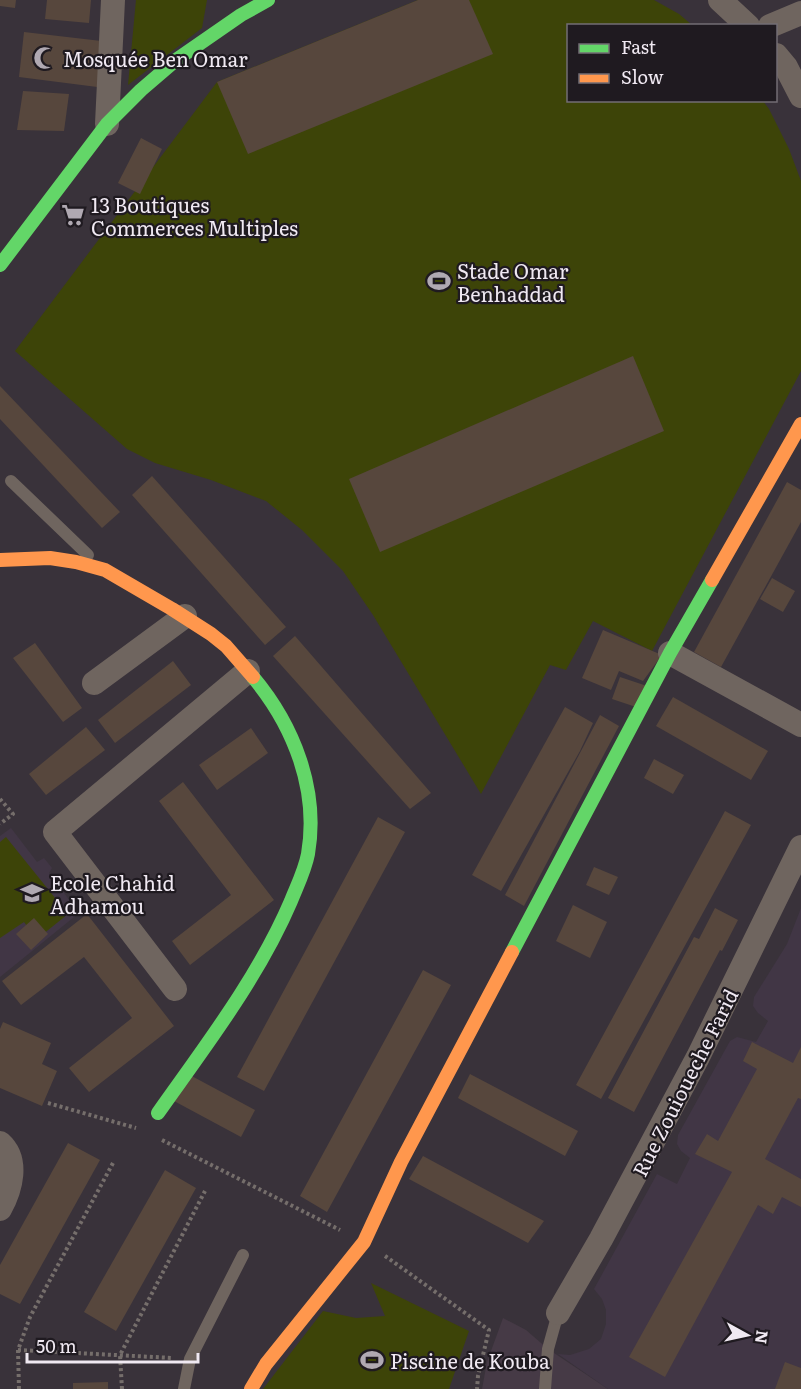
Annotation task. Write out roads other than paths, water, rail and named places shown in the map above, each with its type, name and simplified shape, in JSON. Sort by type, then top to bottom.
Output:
[{"type":"street","points":[[106,124],[113,0]]},
{"type":"street","points":[[0,265],[106,124],[176,60],[241,15],[268,0]]},
{"type":"street","points":[[720,0],[746,24]]},
{"type":"street","points":[[775,24],[801,13]]},
{"type":"street","points":[[777,56],[786,67],[801,96]]},
{"type":"street","points":[[251,1389],[266,1364],[364,1242],[401,1162],[670,653],[801,424]]},
{"type":"street","points":[[0,560],[45,559],[101,568],[185,616],[222,642],[276,707],[296,748],[307,784],[311,817],[308,855],[291,901],[272,942],[245,986],[158,1113]]},
{"type":"street","points":[[94,683],[185,616]]},
{"type":"street","points":[[670,653],[801,725]]},
{"type":"street","points":[[175,989],[55,832],[248,671]]},
{"type":"street","name":"Rue Zouioueche Farid","points":[[558,1314],[698,1057],[801,847]]},
{"type":"street","points":[[0,1143],[5,1148],[11,1163],[11,1179],[0,1209]]},
{"type":"lane","points":[[239,0],[241,15]]},
{"type":"lane","points":[[11,481],[101,568]]},
{"type":"lane","points":[[184,1389],[190,1359],[243,1255]]},
{"type":"lane","points":[[545,1389],[548,1349],[558,1314]]},
{"type":"place","name":"Mosquée Ben Omar","points":[[45,58]]},
{"type":"place","name":"13 Boutiques Commerces Multiples","points":[[73,215]]},
{"type":"place","name":"Stade Omar Benhaddad","points":[[439,281]]},
{"type":"place","name":"Ecole Chahid Adhamou","points":[[32,893]]},
{"type":"place","name":"Piscine de Kouba","points":[[372,1360]]}]
